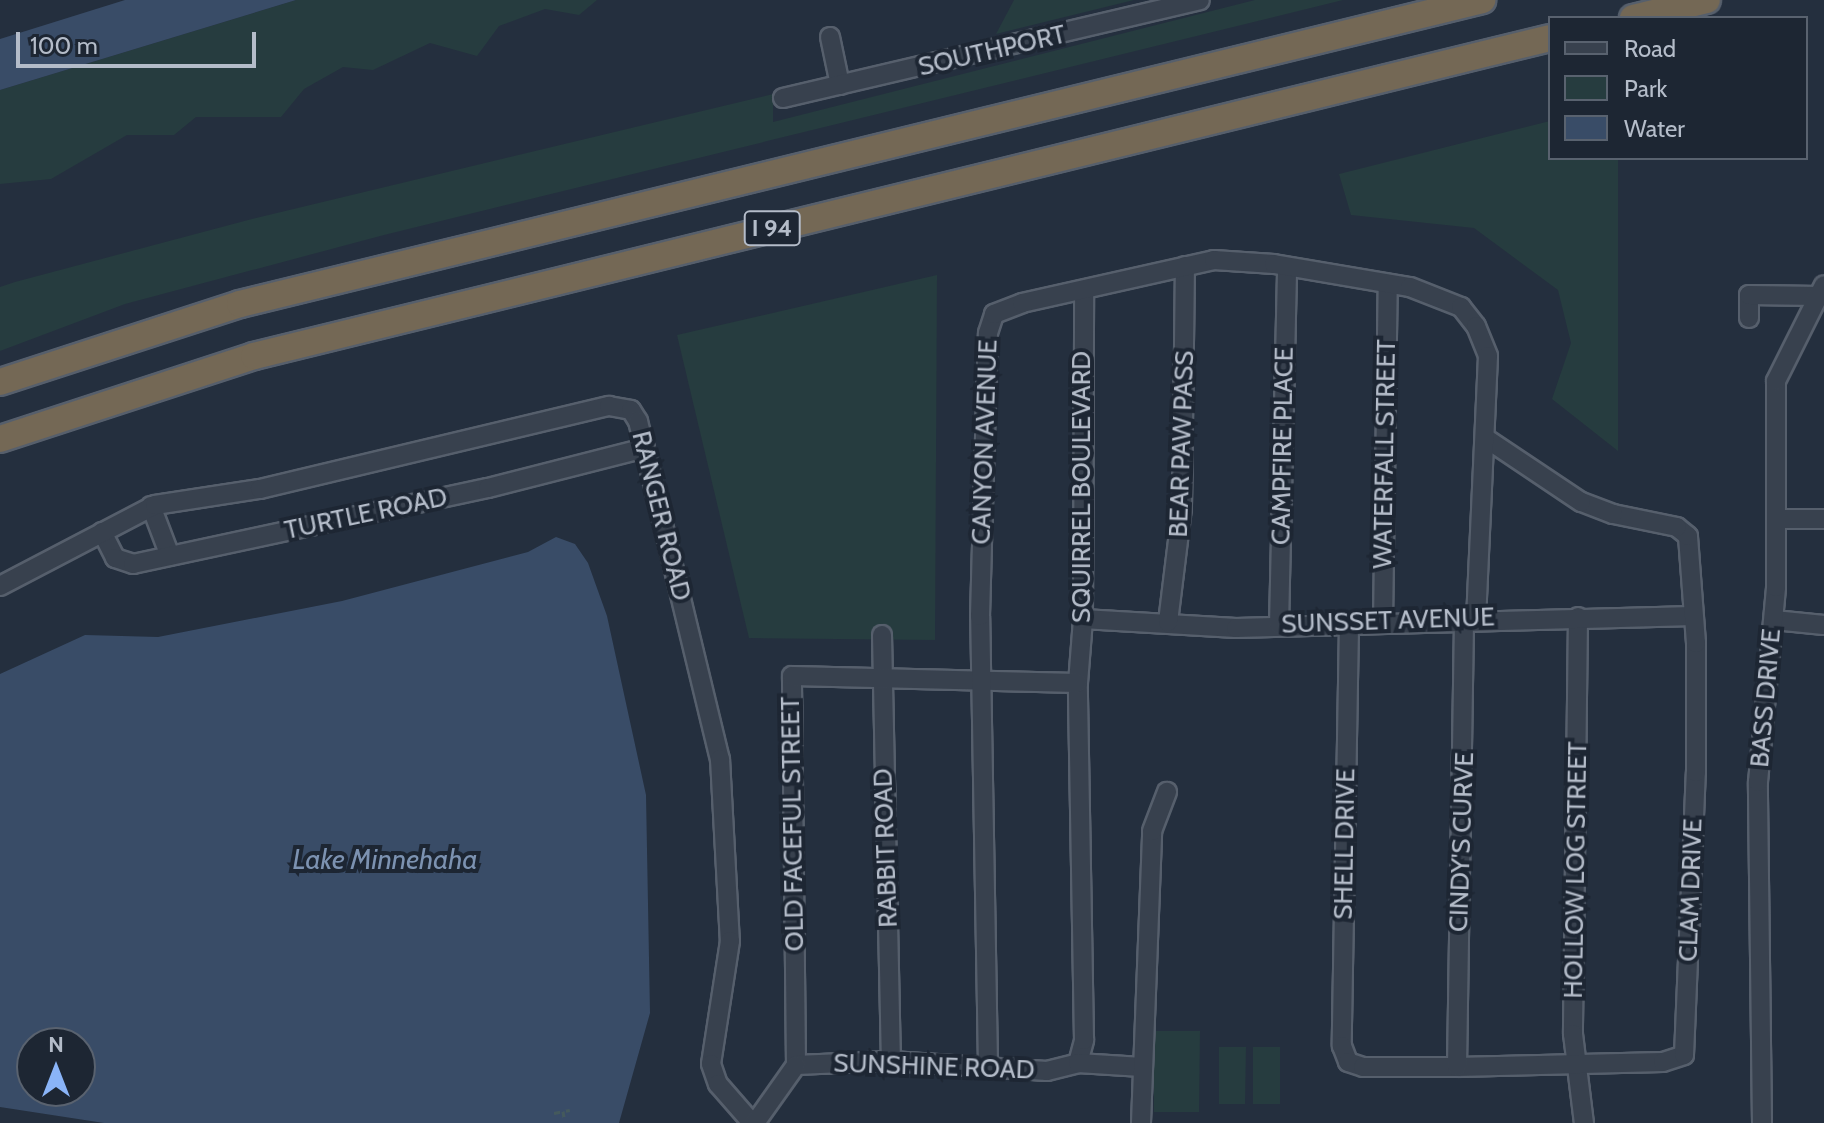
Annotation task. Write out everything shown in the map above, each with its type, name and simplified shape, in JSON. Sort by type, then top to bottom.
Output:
[{"type":"highway","name":"I 94","points":[[0,382],[254,301],[1482,0]]},
{"type":"highway","points":[[1641,16],[1707,0]]},
{"type":"highway","name":"I 94","points":[[0,439],[118,397],[267,353],[1548,38]]},
{"type":"street","name":"SOUTHPORT","points":[[783,98],[1200,0]]},
{"type":"street","points":[[830,37],[840,85]]},
{"type":"street","name":"CANYON AVENUE","points":[[988,1065],[980,682],[988,325],[1009,306],[1214,260],[1287,267],[1388,284],[1461,307],[1476,326],[1488,356],[1487,439]]},
{"type":"street","name":"BEAR PAW PASS","points":[[1168,622],[1182,508],[1185,266]]},
{"type":"street","name":"CAMPFIRE PLACE","points":[[1279,625],[1287,267]]},
{"type":"street","name":"WATERFALL STREET","points":[[1383,624],[1388,284]]},
{"type":"street","points":[[1749,318],[1749,295],[1821,290]]},
{"type":"street","name":"BASS DRIVE","points":[[1762,1123],[1758,782],[1774,620],[1776,381],[1821,290]]},
{"type":"street","name":"SQUIRREL BOULEVARD","points":[[1078,683],[1083,619],[1084,291]]},
{"type":"street","name":"RANGER ROAD","points":[[0,586],[151,506],[260,489],[609,406],[625,407],[635,414],[723,784],[730,941],[711,1064],[718,1084],[753,1123]]},
{"type":"street","points":[[1487,439],[1581,502],[1613,514],[1677,527],[1688,536],[1693,616]]},
{"type":"street","name":"CINDY'S CURVE","points":[[1457,1067],[1470,618],[1487,439]]},
{"type":"street","name":"TURTLE ROAD","points":[[102,532],[120,562],[170,556],[645,448]]},
{"type":"street","points":[[151,506],[170,556]]},
{"type":"street","points":[[1776,519],[1824,519]]},
{"type":"street","name":"SUNSSET AVENUE","points":[[1083,619],[1349,625],[1470,618],[1693,616]]},
{"type":"street","name":"CLAM DRIVE","points":[[1577,1064],[1672,1061],[1687,1048],[1696,772],[1693,616]]},
{"type":"street","name":"HOLLOW LOG STREET","points":[[1578,617],[1579,774],[1573,923],[1577,1064],[1584,1123]]},
{"type":"street","points":[[1774,620],[1824,625]]},
{"type":"street","name":"SHELL DRIVE","points":[[1349,625],[1342,1046],[1348,1062],[1363,1067],[1457,1067]]},
{"type":"street","name":"RABBIT ROAD","points":[[882,635],[891,1061]]},
{"type":"street","name":"OLD FACEFUL STREET","points":[[796,1065],[792,676],[1078,683]]},
{"type":"street","points":[[1078,683],[1084,979],[1084,1040],[1078,1063]]},
{"type":"street","points":[[1141,1123],[1152,831],[1167,792]]},
{"type":"street","name":"SUNSHINE ROAD","points":[[753,1123],[796,1065],[891,1061],[1047,1071],[1078,1063],[1142,1067]]},
{"type":"street","points":[[1457,1067],[1577,1064]]},
{"type":"path","points":[[554,1113],[570,1110]]},
{"type":"path","points":[[563,1111],[566,1123]]},
{"type":"green space","points":[[296,0],[597,0],[579,15],[545,9],[499,26],[477,56],[430,43],[373,70],[343,67],[304,89],[281,117],[196,117],[174,135],[127,135],[51,179],[0,184],[0,90]]},
{"type":"green space","points":[[1014,0],[1134,0],[996,34]]},
{"type":"green space","points":[[1255,0],[1343,0],[384,235],[125,304],[0,351],[0,287],[15,282],[252,219],[773,94],[773,122]]},
{"type":"green space","points":[[1548,122],[1548,160],[1618,160],[1618,451],[1552,399],[1571,343],[1558,290],[1474,228],[1351,215],[1339,174]]},
{"type":"green space","points":[[937,275],[935,640],[749,638],[677,335]]},
{"type":"green space","points":[[1154,1031],[1200,1031],[1199,1112],[1154,1112]]},
{"type":"green space","points":[[1219,1047],[1246,1047],[1245,1104],[1219,1104]]},
{"type":"green space","points":[[1253,1047],[1280,1047],[1280,1104],[1253,1104]]},
{"type":"water","points":[[125,0],[296,0],[0,90],[0,39]]},
{"type":"water","name":"Lake Minnehaha","points":[[556,537],[575,544],[588,563],[607,616],[646,795],[650,1013],[619,1123],[104,1123],[0,1107],[0,674],[85,635],[158,637],[342,601],[528,552]]}]
